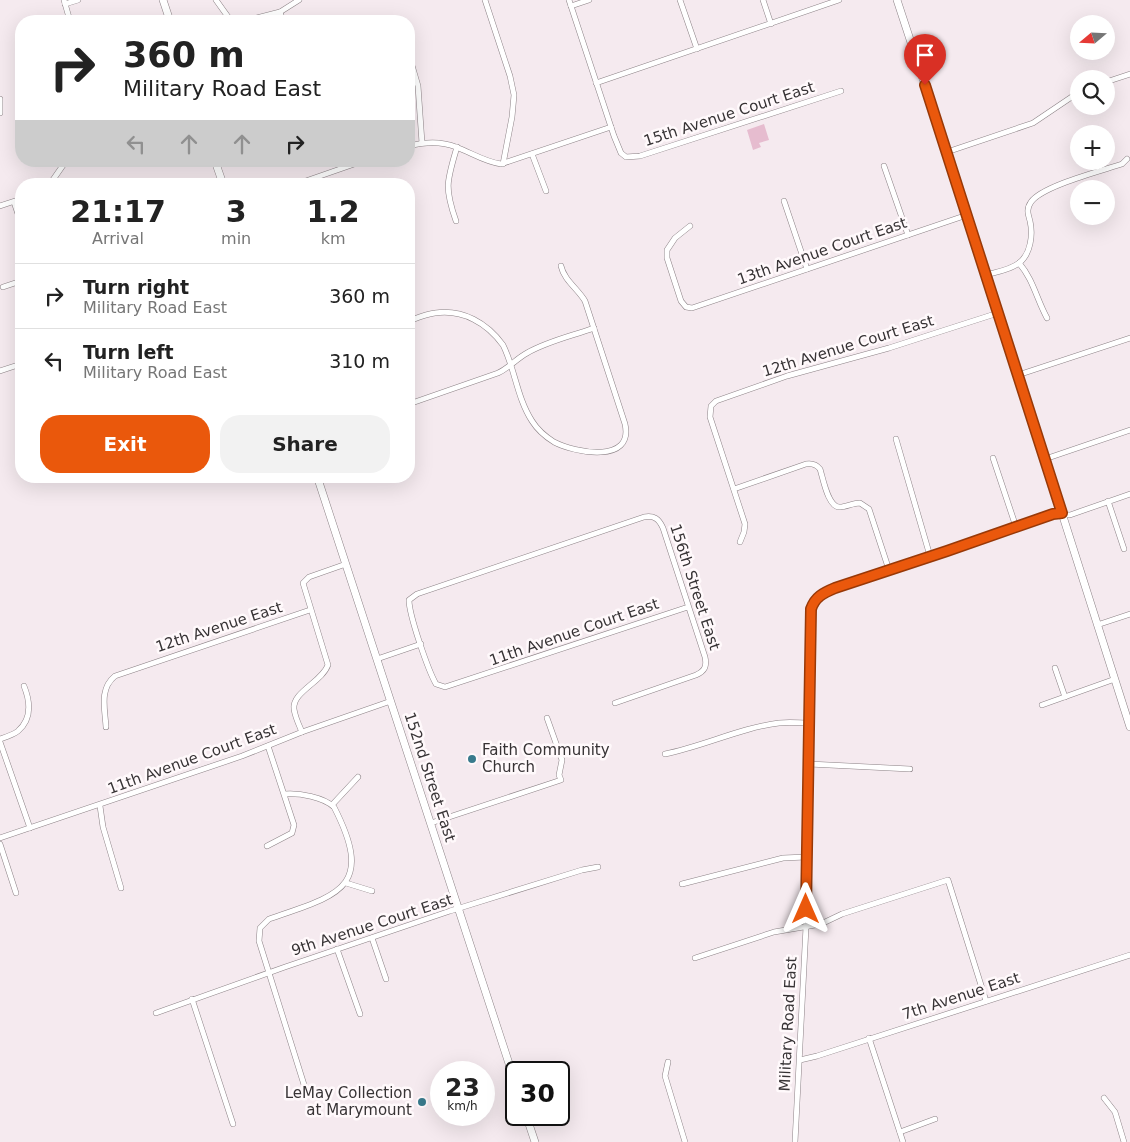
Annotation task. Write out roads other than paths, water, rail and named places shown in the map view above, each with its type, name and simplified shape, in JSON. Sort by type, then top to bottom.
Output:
[{"type":"street","points":[[68,15],[64,2],[78,0]]},
{"type":"street","points":[[163,0],[168,15]]},
{"type":"street","points":[[216,0],[227,15]]},
{"type":"street","points":[[268,15],[280,12],[299,0]]},
{"type":"street","points":[[485,0],[510,76],[514,95],[503,164]]},
{"type":"street","points":[[415,145],[435,143],[457,147],[486,161],[503,164],[611,128],[569,0]]},
{"type":"street","points":[[571,6],[589,0]]},
{"type":"street","points":[[680,0],[697,49]]},
{"type":"street","points":[[763,0],[771,24]]},
{"type":"street","points":[[596,83],[839,0]]},
{"type":"street","points":[[896,0],[947,152],[1130,727]]},
{"type":"street","points":[[1115,79],[1130,74]]},
{"type":"street","points":[[415,76],[418,86],[422,143]]},
{"type":"street","name":"15th Avenue Court East","points":[[611,128],[617,146],[626,158],[640,156],[840,91]]},
{"type":"street","points":[[947,152],[1033,124],[1070,98]]},
{"type":"street","points":[[0,99],[0,113]]},
{"type":"street","points":[[456,221],[447,185],[457,147]]},
{"type":"street","points":[[532,154],[546,191]]},
{"type":"street","points":[[986,275],[1019,263],[1027,253],[1030,245],[1031,229],[1028,209],[1034,198],[1049,189],[1122,164],[1127,159]]},
{"type":"street","points":[[884,166],[908,235]]},
{"type":"street","points":[[54,178],[62,167]]},
{"type":"street","points":[[314,178],[346,167]]},
{"type":"street","points":[[784,201],[807,269]]},
{"type":"street","points":[[0,206],[14,202],[15,205]]},
{"type":"street","name":"13th Avenue Court East","points":[[690,226],[671,242],[666,255],[679,296],[686,307],[696,307],[967,215]]},
{"type":"street","points":[[1019,263],[1033,284],[1041,306],[1048,318]]},
{"type":"street","points":[[415,319],[436,313],[456,314],[469,317],[483,324],[498,338],[507,353],[529,415],[538,429],[552,441],[572,449],[591,452],[614,449],[625,442],[627,435],[625,424],[585,302],[576,287],[563,274],[561,266]]},
{"type":"street","points":[[3,287],[15,283]]},
{"type":"street","name":"12th Avenue Court East","points":[[734,489],[710,417],[710,410],[716,401],[787,376],[889,348],[998,313]]},
{"type":"street","points":[[415,402],[498,373],[526,353],[543,345],[594,328]]},
{"type":"street","points":[[1018,375],[1130,338]]},
{"type":"street","points":[[0,371],[15,366]]},
{"type":"street","points":[[1045,459],[1130,430]]},
{"type":"street","points":[[896,439],[930,556]]},
{"type":"street","points":[[993,458],[1016,527]]},
{"type":"street","points":[[740,542],[745,524],[734,489],[810,463],[817,465],[820,469],[830,500],[834,506],[840,508],[863,503],[869,509],[889,570]]},
{"type":"street","name":"152nd Street East","points":[[319,483],[508,1061]]},
{"type":"street","name":"Military Road East","points":[[795,1142],[806,927],[811,609],[813,602],[824,592],[1053,514],[1062,513],[1070,515],[1130,494]]},
{"type":"street","points":[[1108,501],[1124,549]]},
{"type":"street","name":"156th Street East","points":[[421,644],[410,611],[409,599],[417,594],[647,516],[654,517],[659,520],[663,528],[706,665],[705,669],[696,675],[616,703]]},
{"type":"street","points":[[302,732],[295,714],[294,704],[300,695],[325,672],[328,665],[303,583],[306,578],[346,564]]},
{"type":"street","name":"11th Avenue Court East","points":[[421,644],[432,678],[436,684],[449,686],[688,607]]},
{"type":"street","name":"12th Avenue East","points":[[106,727],[104,694],[108,682],[114,676],[310,610]]},
{"type":"street","points":[[1097,624],[1130,614]]},
{"type":"street","points":[[377,659],[421,644]]},
{"type":"street","points":[[1055,668],[1065,697]]},
{"type":"street","points":[[1042,705],[1115,679]]},
{"type":"street","points":[[24,686],[27,692],[28,707],[26,721],[17,732],[0,741],[30,828]]},
{"type":"street","name":"11th Avenue Court East","points":[[0,838],[100,806],[391,701]]},
{"type":"street","points":[[430,823],[561,780],[559,775],[562,760],[547,718]]},
{"type":"street","points":[[666,754],[697,747],[728,736],[777,723],[810,723]]},
{"type":"street","points":[[266,846],[287,836],[294,830],[286,794],[268,746]]},
{"type":"street","points":[[810,764],[910,769]]},
{"type":"street","points":[[332,805],[358,777]]},
{"type":"street","points":[[286,794],[305,796],[332,805],[343,825],[353,864],[351,874],[346,883],[331,895],[265,922],[259,932],[259,941],[268,973],[306,1091]]},
{"type":"street","points":[[100,806],[121,888]]},
{"type":"street","points":[[0,844],[16,893]]},
{"type":"street","points":[[682,884],[783,858],[806,857]]},
{"type":"street","name":"9th Avenue Court East","points":[[156,1013],[450,911],[459,910],[582,870],[598,867]]},
{"type":"street","points":[[696,958],[774,932],[821,924],[842,914],[948,880],[986,1001]]},
{"type":"street","points":[[346,883],[372,891]]},
{"type":"street","points":[[372,938],[386,979]]},
{"type":"street","points":[[338,949],[360,1014]]},
{"type":"street","name":"7th Avenue East","points":[[800,1060],[1130,955]]},
{"type":"street","points":[[192,999],[233,1124]]},
{"type":"street","points":[[868,1038],[903,1142]]},
{"type":"street","points":[[668,1062],[665,1076],[686,1142]]},
{"type":"street","points":[[1104,1098],[1115,1112],[1124,1142]]},
{"type":"street","points":[[900,1132],[935,1119]]},
{"type":"street","points":[[530,1126],[535,1142]]},
{"type":"place","name":"Faith Community Church","points":[[472,759]]},
{"type":"place","name":"LeMay Collection at Marymount","points":[[422,1102]]}]
